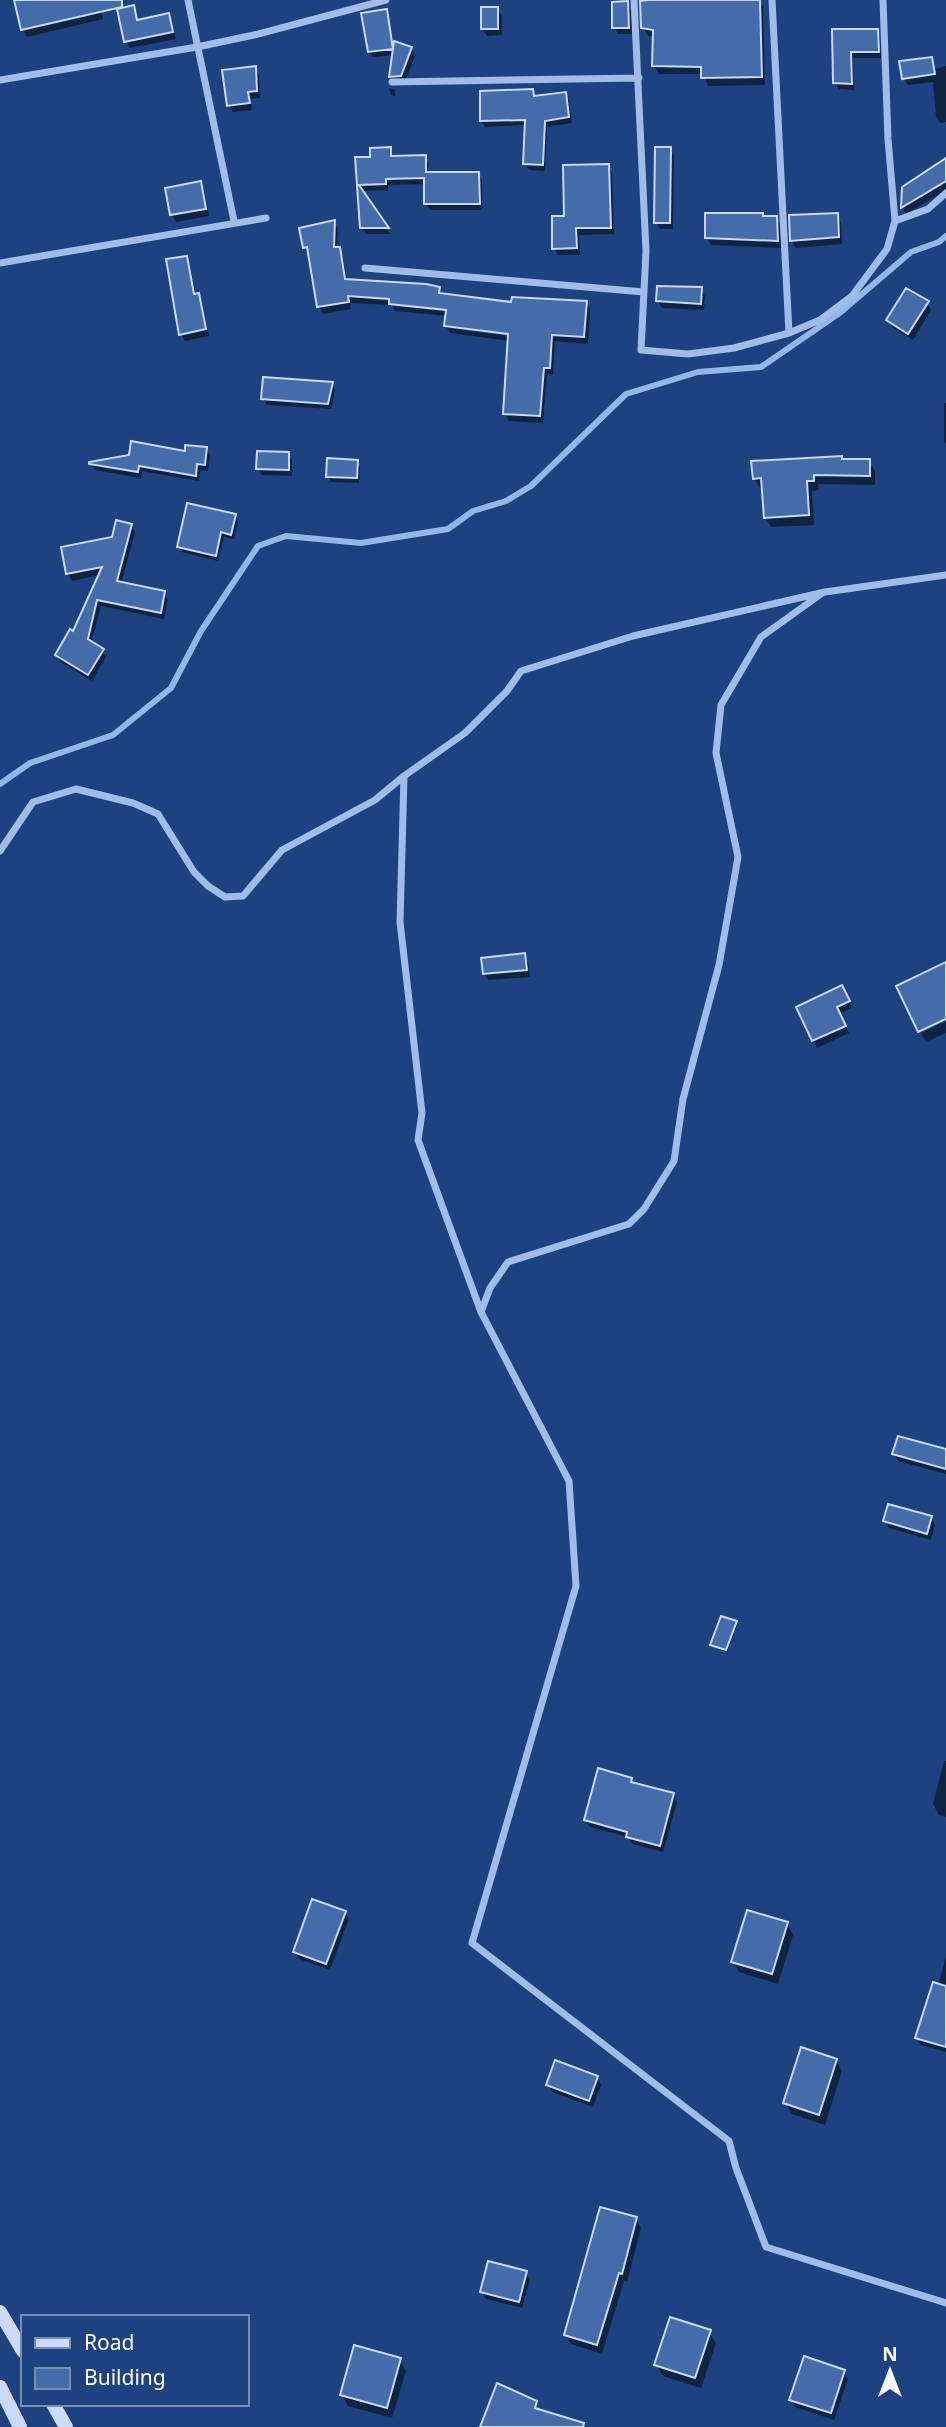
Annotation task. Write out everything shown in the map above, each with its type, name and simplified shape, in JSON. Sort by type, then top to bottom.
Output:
[{"type":"street","points":[[188,0],[234,222]]},
{"type":"street","points":[[0,80],[197,47],[254,35],[386,0]]},
{"type":"street","points":[[634,0],[646,251],[641,350],[688,354],[734,348],[789,333],[820,320],[852,296],[887,249],[895,221],[887,139],[883,0]]},
{"type":"street","points":[[772,0],[789,333]]},
{"type":"street","points":[[392,82],[639,78]]},
{"type":"street","points":[[895,221],[928,209],[946,193]]},
{"type":"street","points":[[0,263],[266,218]]},
{"type":"street","points":[[365,268],[644,292]]},
{"type":"street","points":[[0,851],[33,802],[76,789],[133,803],[158,814],[194,872],[208,886],[225,897],[243,896],[282,850],[375,800],[465,733],[507,691],[521,671],[633,636],[825,592],[946,575]]},
{"type":"street","points":[[481,1312],[490,1288],[508,1262],[629,1224],[644,1209],[674,1161],[684,1098],[719,965],[738,857],[716,753],[721,705],[761,638],[825,592]]},
{"type":"street","points":[[404,776],[400,922],[422,1113],[418,1140],[481,1312],[569,1481],[576,1586],[472,1943],[729,2141],[736,2168],[766,2247],[946,2303]]},
{"type":"street","points":[[0,2312],[21,2348]]},
{"type":"street","points":[[0,2387],[20,2427]]},
{"type":"street","points":[[54,2406],[66,2427]]},
{"type":"building","points":[[14,0],[122,0],[122,7],[21,30]]},
{"type":"building","points":[[760,0],[762,77],[701,78],[701,67],[652,66],[653,30],[641,28],[640,1]]},
{"type":"building","points":[[628,1],[629,28],[612,28],[612,2]]},
{"type":"building","points":[[134,5],[137,20],[169,13],[173,32],[124,42],[117,9]]},
{"type":"building","points":[[481,7],[498,7],[498,29],[481,29]]},
{"type":"building","points":[[387,9],[393,49],[368,52],[361,13]]},
{"type":"building","points":[[832,29],[878,29],[879,52],[851,52],[852,84],[833,83]]},
{"type":"building","points":[[394,41],[412,47],[401,76],[389,77]]},
{"type":"building","points":[[932,57],[935,74],[902,79],[899,61]]},
{"type":"building","points":[[256,66],[257,91],[248,92],[250,103],[227,106],[222,70]]},
{"type":"building","points":[[533,89],[534,96],[566,92],[569,117],[545,121],[543,165],[523,164],[525,120],[480,121],[480,91]]},
{"type":"building","points":[[391,147],[391,156],[426,155],[426,172],[479,172],[480,204],[424,204],[424,178],[386,179],[386,184],[359,185],[389,228],[360,228],[355,157],[370,157],[370,148]]},
{"type":"building","points":[[655,147],[671,147],[670,223],[654,223]]},
{"type":"building","points":[[946,158],[946,181],[901,208],[902,187]]},
{"type":"building","points":[[609,164],[611,228],[576,228],[577,248],[552,249],[552,216],[564,216],[563,165]]},
{"type":"building","points":[[201,181],[206,209],[170,215],[165,188]]},
{"type":"building","points":[[705,213],[763,213],[763,216],[777,216],[778,241],[705,238]]},
{"type":"building","points":[[838,213],[839,237],[790,241],[789,215]]},
{"type":"building","points":[[335,220],[334,247],[340,247],[345,279],[426,284],[440,287],[439,293],[511,302],[512,297],[587,301],[584,337],[552,335],[550,368],[544,368],[540,416],[503,414],[508,334],[444,326],[446,310],[389,304],[389,299],[348,296],[349,302],[317,307],[307,247],[303,248],[299,228]]},
{"type":"building","points":[[187,256],[194,294],[199,293],[206,329],[179,335],[166,259]]},
{"type":"building","points":[[657,286],[702,287],[701,304],[656,301]]},
{"type":"building","points":[[906,288],[929,301],[908,334],[886,320]]},
{"type":"building","points":[[263,377],[333,382],[328,404],[261,399]]},
{"type":"building","points":[[131,441],[185,451],[185,445],[207,447],[205,465],[197,464],[196,476],[139,466],[138,472],[89,464],[129,455]]},
{"type":"building","points":[[257,451],[289,452],[289,470],[256,469]]},
{"type":"building","points":[[842,456],[842,459],[870,459],[870,476],[814,475],[814,481],[807,481],[809,515],[764,518],[761,478],[753,479],[751,461]]},
{"type":"building","points":[[327,458],[358,460],[357,478],[326,477]]},
{"type":"building","points":[[187,503],[236,514],[231,535],[221,532],[216,556],[177,547]]},
{"type":"building","points":[[116,520],[132,524],[117,581],[165,591],[161,613],[97,600],[88,639],[104,649],[88,675],[55,655],[70,629],[73,631],[102,567],[66,574],[61,547],[112,537]]},
{"type":"building","points":[[525,953],[527,970],[483,974],[481,958]]},
{"type":"building","points":[[946,962],[946,1019],[918,1032],[896,986]]},
{"type":"building","points":[[842,985],[850,1001],[837,1007],[846,1026],[812,1041],[796,1007]]},
{"type":"building","points":[[898,1436],[946,1449],[946,1469],[892,1454]]},
{"type":"building","points":[[888,1504],[932,1516],[927,1534],[883,1521]]},
{"type":"building","points":[[721,1616],[737,1621],[726,1650],[710,1645]]},
{"type":"building","points":[[598,1768],[632,1778],[631,1782],[674,1793],[660,1846],[626,1837],[627,1832],[584,1820]]},
{"type":"building","points":[[312,1899],[346,1911],[326,1964],[293,1952]]},
{"type":"building","points":[[747,1910],[788,1922],[772,1974],[731,1962]]},
{"type":"building","points":[[933,1982],[946,1986],[946,2047],[915,2038]]},
{"type":"building","points":[[801,2047],[837,2059],[819,2115],[783,2103]]},
{"type":"building","points":[[555,2060],[598,2076],[589,2101],[546,2085]]},
{"type":"building","points":[[600,2207],[637,2217],[622,2274],[619,2273],[597,2345],[564,2335]]},
{"type":"building","points":[[488,2261],[527,2271],[519,2302],[480,2292]]},
{"type":"building","points":[[670,2317],[711,2330],[695,2378],[654,2365]]},
{"type":"building","points":[[354,2345],[401,2358],[387,2408],[340,2395]]},
{"type":"building","points":[[804,2356],[845,2370],[831,2413],[789,2400]]},
{"type":"building","points":[[497,2383],[537,2401],[535,2408],[584,2423],[583,2427],[480,2427]]},
{"type":"waterway","points":[[0,784],[30,763],[113,735],[171,688],[201,631],[258,546],[286,536],[361,543],[448,529],[473,511],[506,501],[531,486],[626,394],[698,372],[761,367],[841,312],[911,252],[939,242],[946,236]]}]
